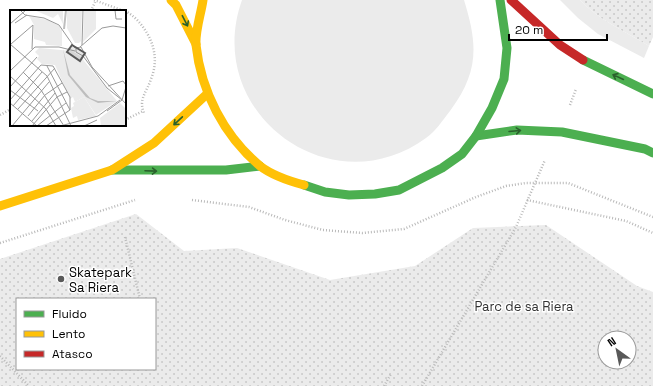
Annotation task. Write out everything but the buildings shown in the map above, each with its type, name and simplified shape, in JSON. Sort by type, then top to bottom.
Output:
[{"type":"main road","points":[[171,0],[176,5],[196,44],[206,94],[228,133],[260,166],[280,178],[325,192],[349,195],[375,194],[399,190],[442,168],[462,154],[476,136],[492,108],[504,79],[507,48],[500,0]]},
{"type":"main road","points":[[196,44],[203,0]]},
{"type":"main road","points":[[511,0],[560,45],[587,63],[653,94]]},
{"type":"main road","points":[[0,206],[112,170],[154,143],[206,94]]},
{"type":"main road","points":[[476,136],[517,130],[562,132],[645,149],[653,153]]},
{"type":"main road","points":[[112,170],[226,170],[260,166]]},
{"type":"path","points":[[91,10],[95,0],[121,10]]},
{"type":"path","points":[[126,12],[130,13],[141,24],[152,42],[155,64],[152,78],[142,96],[141,102],[143,111],[126,120]]},
{"type":"path","points":[[0,115],[10,109]]},
{"type":"path","points":[[422,386],[516,228],[535,183],[568,183],[619,202],[653,217]]},
{"type":"path","points":[[0,244],[75,218],[140,200]]},
{"type":"path","points":[[527,200],[626,221],[653,233]]},
{"type":"path","points":[[125,237],[140,298]]},
{"type":"path","points":[[0,356],[30,386]]},
{"type":"path","points":[[384,386],[391,374]]},
{"type":"green space","points":[[242,0],[464,0],[472,31],[473,58],[471,71],[460,97],[439,126],[426,138],[389,157],[351,162],[315,155],[283,137],[257,111],[240,79],[234,41]]},
{"type":"green space","points":[[560,0],[580,0],[604,20],[649,46],[644,58],[598,34],[578,18]]},
{"type":"green space","points":[[580,0],[653,0],[653,37],[649,46],[604,20]]},
{"type":"green space","name":"Parc de sa Riera","points":[[136,214],[184,251],[237,248],[330,280],[415,266],[473,228],[546,225],[637,286],[653,292],[653,386],[0,386],[0,259]]},
{"type":"traffic: fast","points":[[304,185],[325,192],[349,195],[375,194],[399,190],[442,168],[462,154],[476,136],[492,108],[504,79],[507,48],[500,0]]},
{"type":"traffic: fast","points":[[583,60],[653,94]]},
{"type":"traffic: fast","points":[[476,136],[517,130],[562,132],[645,149],[653,153]]},
{"type":"traffic: fast","points":[[112,170],[226,170],[260,166]]},
{"type":"traffic: slow","points":[[171,0],[176,5],[196,44]]},
{"type":"traffic: slow","points":[[203,0],[197,28],[196,45],[203,79],[216,112],[236,141],[260,166],[265,170],[287,180],[304,185]]},
{"type":"traffic: slow","points":[[0,206],[112,170],[154,143],[207,94]]},
{"type":"traffic: jam","points":[[511,0],[560,45],[583,60]]},
{"type":"place","name":"Skatepark Sa Riera","points":[[61,279]]}]
